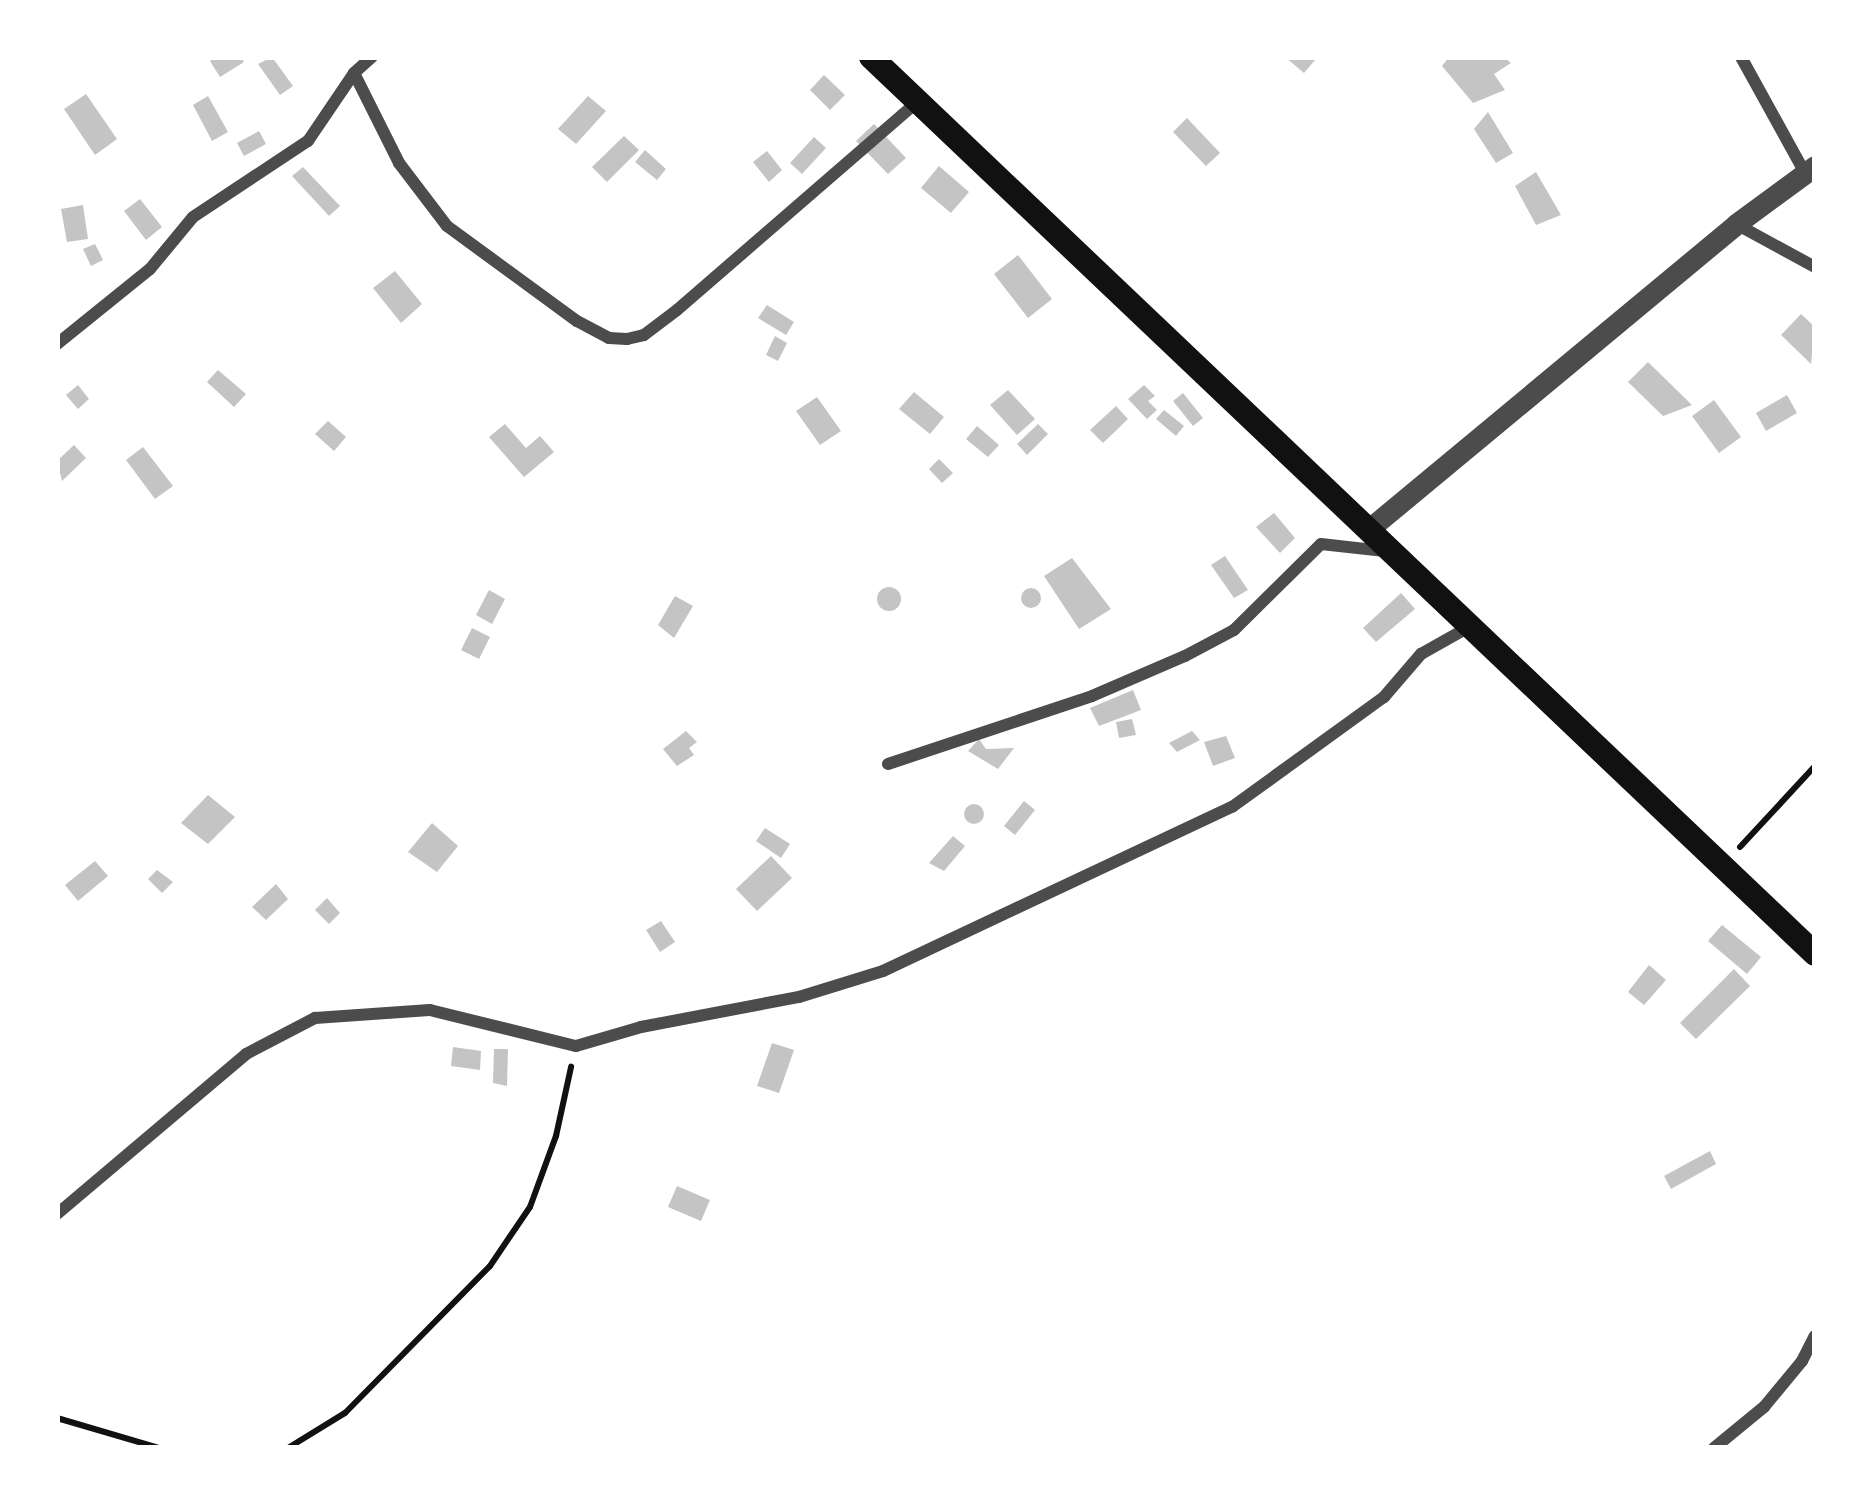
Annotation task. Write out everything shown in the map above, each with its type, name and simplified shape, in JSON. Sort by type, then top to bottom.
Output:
[{"type":"main road","points":[[871,57],[1815,955]]},
{"type":"street","points":[[57,344],[150,269],[193,217],[308,141],[354,73],[372,57]]},
{"type":"street","points":[[1369,529],[1736,224],[1810,170],[1741,57]]},
{"type":"street","points":[[354,73],[399,163],[447,226],[577,321],[608,338],[627,340],[644,335],[676,310],[917,103]]},
{"type":"street","points":[[1736,224],[1815,267]]},
{"type":"street","points":[[888,764],[1092,696],[1185,656],[1234,630],[1321,544],[1394,552]]},
{"type":"street","points":[[57,1214],[246,1054],[316,1018],[430,1010],[576,1046],[641,1027],[800,997],[883,971],[1087,880],[1232,808],[1384,698],[1421,655],[1471,626]]},
{"type":"street","points":[[1714,1448],[1764,1407],[1802,1361],[1815,1336]]},
{"type":"path","points":[[1723,866],[1815,766]]},
{"type":"path","points":[[288,1448],[345,1413],[490,1266],[530,1207],[556,1136],[576,1046]]},
{"type":"path","points":[[57,1418],[159,1448]]},
{"type":"building","points":[[241,57],[244,62],[220,77],[210,61]]},
{"type":"building","points":[[272,57],[293,86],[280,95],[258,64]]},
{"type":"building","points":[[1285,57],[1314,57],[1316,59],[1304,73]]},
{"type":"building","points":[[1449,57],[1504,57],[1511,63],[1494,74],[1505,90],[1473,103],[1442,66]]},
{"type":"building","points":[[824,75],[845,95],[830,110],[810,90]]},
{"type":"building","points":[[86,94],[117,139],[95,155],[64,109]]},
{"type":"building","points":[[208,96],[228,132],[212,141],[193,105]]},
{"type":"building","points":[[588,96],[606,111],[576,144],[558,129]]},
{"type":"building","points":[[1488,112],[1513,153],[1496,163],[1474,129]]},
{"type":"building","points":[[1187,118],[1220,153],[1206,166],[1173,132]]},
{"type":"building","points":[[874,124],[906,158],[888,174],[856,141]]},
{"type":"building","points":[[259,131],[266,144],[244,156],[237,143]]},
{"type":"building","points":[[624,136],[639,150],[607,182],[592,167]]},
{"type":"building","points":[[814,137],[826,148],[802,174],[790,163]]},
{"type":"building","points":[[645,150],[666,169],[657,180],[635,162]]},
{"type":"building","points":[[767,151],[782,170],[769,182],[753,162]]},
{"type":"building","points":[[939,166],[969,192],[951,213],[921,188]]},
{"type":"building","points":[[303,167],[340,206],[329,216],[292,176]]},
{"type":"building","points":[[1536,172],[1561,215],[1536,225],[1515,186]]},
{"type":"building","points":[[140,199],[162,227],[146,240],[124,211]]},
{"type":"building","points":[[83,205],[88,239],[67,242],[61,209]]},
{"type":"building","points":[[95,244],[103,260],[91,266],[83,249]]},
{"type":"building","points":[[1018,255],[1052,299],[1028,318],[994,274]]},
{"type":"building","points":[[395,271],[422,304],[401,323],[373,288]]},
{"type":"building","points":[[767,305],[794,322],[786,335],[758,318]]},
{"type":"building","points":[[1801,314],[1815,327],[1811,364],[1781,335]]},
{"type":"building","points":[[775,336],[787,343],[778,361],[766,355]]},
{"type":"building","points":[[1648,362],[1692,405],[1663,416],[1628,382]]},
{"type":"building","points":[[218,370],[246,394],[234,407],[207,382]]},
{"type":"building","points":[[78,385],[89,399],[78,409],[66,395]]},
{"type":"building","points":[[1144,385],[1155,396],[1148,401],[1157,410],[1147,419],[1128,399]]},
{"type":"building","points":[[1008,390],[1035,419],[1017,435],[990,405]]},
{"type":"building","points":[[914,392],[944,417],[930,434],[899,409]]},
{"type":"building","points":[[1183,393],[1203,418],[1193,426],[1173,401]]},
{"type":"building","points":[[1787,395],[1797,413],[1766,431],[1756,413]]},
{"type":"building","points":[[817,397],[841,431],[820,445],[796,411]]},
{"type":"building","points":[[1714,400],[1741,437],[1719,453],[1692,416]]},
{"type":"building","points":[[1116,406],[1128,419],[1103,443],[1090,430]]},
{"type":"building","points":[[1164,410],[1184,426],[1176,436],[1156,419]]},
{"type":"building","points":[[328,421],[346,437],[334,451],[315,434]]},
{"type":"building","points":[[505,424],[526,448],[540,436],[554,452],[524,477],[489,437]]},
{"type":"building","points":[[1038,424],[1048,434],[1027,455],[1017,444]]},
{"type":"building","points":[[977,426],[999,445],[988,457],[966,439]]},
{"type":"building","points":[[74,445],[86,458],[62,481],[57,461]]},
{"type":"building","points":[[143,447],[173,486],[155,499],[126,460]]},
{"type":"building","points":[[939,459],[953,473],[942,483],[929,469]]},
{"type":"building","points":[[1274,513],[1295,538],[1280,553],[1256,527]]},
{"type":"building","points":[[1225,556],[1248,590],[1234,598],[1211,565]]},
{"type":"building","points":[[1072,558],[1111,609],[1079,629],[1044,576]]},
{"type":"building","points":[[889,587],[901,599],[889,611],[877,599]]},
{"type":"building","points":[[1031,588],[1041,598],[1031,608],[1021,598]]},
{"type":"building","points":[[489,590],[505,599],[492,624],[476,615]]},
{"type":"building","points":[[1401,593],[1415,609],[1376,642],[1363,628]]},
{"type":"building","points":[[675,596],[693,606],[674,638],[658,625]]},
{"type":"building","points":[[472,628],[490,637],[479,659],[461,650]]},
{"type":"building","points":[[1133,690],[1141,710],[1099,726],[1090,708]]},
{"type":"building","points":[[1132,719],[1136,735],[1119,738],[1116,722]]},
{"type":"building","points":[[686,731],[697,742],[689,748],[694,755],[677,766],[663,749]]},
{"type":"building","points":[[1192,731],[1200,740],[1177,752],[1169,743]]},
{"type":"building","points":[[1226,736],[1235,758],[1213,766],[1204,742]]},
{"type":"building","points":[[979,739],[986,749],[1014,748],[998,769],[968,751]]},
{"type":"building","points":[[208,795],[235,817],[208,844],[181,823]]},
{"type":"building","points":[[1024,801],[1035,810],[1015,835],[1004,826]]},
{"type":"building","points":[[974,804],[984,814],[974,824],[964,814]]},
{"type":"building","points":[[432,823],[458,846],[437,872],[408,852]]},
{"type":"building","points":[[765,828],[790,844],[781,858],[756,841]]},
{"type":"building","points":[[953,836],[965,846],[944,871],[929,863]]},
{"type":"building","points":[[771,856],[792,878],[757,911],[736,889]]},
{"type":"building","points":[[95,861],[108,876],[78,901],[65,885]]},
{"type":"building","points":[[157,870],[173,882],[162,893],[148,879]]},
{"type":"building","points":[[276,884],[288,899],[266,920],[252,907]]},
{"type":"building","points":[[327,898],[340,913],[329,924],[315,910]]},
{"type":"building","points":[[661,921],[675,942],[660,952],[646,930]]},
{"type":"building","points":[[1722,925],[1761,957],[1747,974],[1708,941]]},
{"type":"building","points":[[1649,965],[1666,980],[1644,1005],[1628,992]]},
{"type":"building","points":[[1734,969],[1750,986],[1696,1039],[1680,1023]]},
{"type":"building","points":[[772,1043],[794,1050],[779,1093],[757,1086]]},
{"type":"building","points":[[453,1047],[481,1051],[480,1070],[451,1066]]},
{"type":"building","points":[[494,1049],[508,1049],[507,1086],[493,1083]]},
{"type":"building","points":[[1710,1151],[1716,1164],[1671,1189],[1664,1176]]},
{"type":"building","points":[[677,1186],[710,1200],[701,1221],[668,1207]]}]
